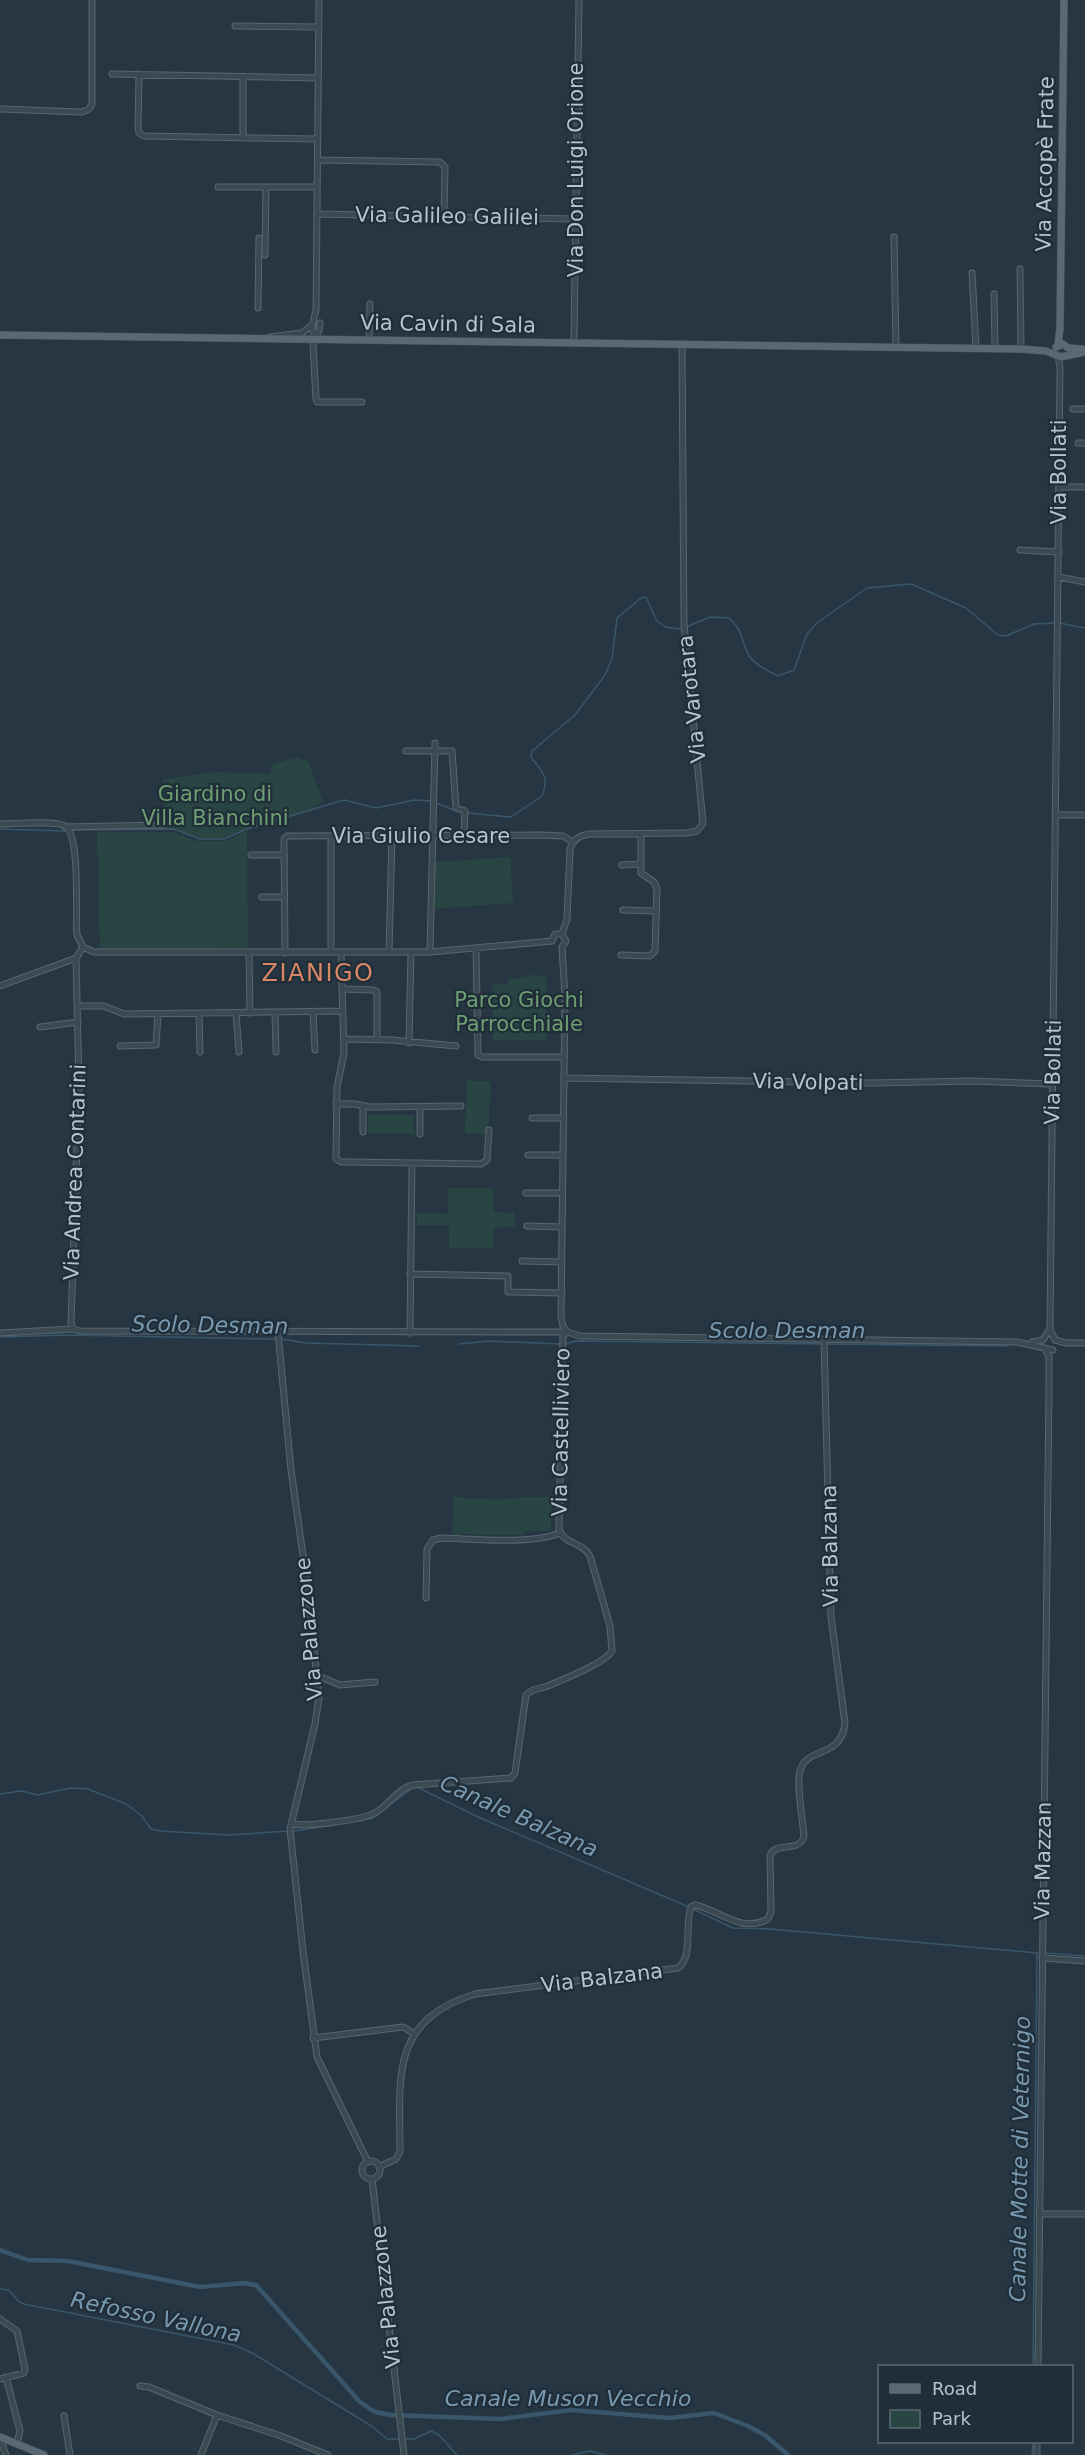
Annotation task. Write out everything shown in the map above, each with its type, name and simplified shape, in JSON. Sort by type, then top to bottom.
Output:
[{"type":"main road","name":"Via Accopè Frate","points":[[1062,351],[1060,328],[1064,0]]},
{"type":"main road","name":"Via Cavin di Sala","points":[[0,335],[1085,351]]},
{"type":"main road","points":[[2,2437],[41,2454]]},
{"type":"street","points":[[0,109],[82,112],[89,110],[92,104],[92,0]]},
{"type":"street","points":[[315,339],[312,325],[316,310],[319,0]]},
{"type":"street","name":"Via Don Luigi Orione","points":[[574,338],[579,0]]},
{"type":"street","points":[[235,26],[319,27]]},
{"type":"street","points":[[112,74],[318,78]]},
{"type":"street","points":[[139,74],[138,128],[141,135],[318,139]]},
{"type":"street","points":[[243,76],[243,138]]},
{"type":"street","points":[[318,160],[441,162],[445,166],[444,216]]},
{"type":"street","points":[[218,187],[317,188]]},
{"type":"street","points":[[265,255],[266,187]]},
{"type":"street","name":"Via Galileo Galilei","points":[[317,214],[576,219]]},
{"type":"street","points":[[894,237],[896,347]]},
{"type":"street","points":[[258,308],[259,238]]},
{"type":"street","points":[[1020,269],[1021,349]]},
{"type":"street","points":[[972,273],[976,348]]},
{"type":"street","points":[[994,294],[995,348]]},
{"type":"street","points":[[369,339],[370,304]]},
{"type":"street","points":[[316,310],[320,323],[320,330],[313,344],[317,402],[362,402]]},
{"type":"street","points":[[320,323],[331,339]]},
{"type":"street","points":[[266,338],[280,334],[302,333],[312,325]]},
{"type":"street","name":"Via Varotara","points":[[573,842],[583,835],[590,834],[693,832],[703,823],[684,628],[682,344]]},
{"type":"street","name":"Via Bollati","points":[[1054,1339],[1050,1329],[1062,351]]},
{"type":"street","points":[[1073,409],[1085,409]]},
{"type":"street","points":[[1059,487],[1085,487]]},
{"type":"street","points":[[1020,550],[1059,552]]},
{"type":"street","points":[[1059,577],[1085,582]]},
{"type":"street","points":[[430,952],[435,743]]},
{"type":"street","points":[[406,751],[452,750],[456,808],[465,813],[464,836]]},
{"type":"street","points":[[1056,815],[1085,815]]},
{"type":"street","points":[[0,824],[51,824],[68,830],[163,825]]},
{"type":"street","points":[[68,830],[74,847],[77,935],[83,947],[94,952],[430,952],[552,941]]},
{"type":"street","points":[[621,955],[650,956],[655,951],[656,885],[642,876],[641,834]]},
{"type":"street","name":"Via Giulio Cesare","points":[[284,855],[284,839],[287,836],[558,835],[573,842]]},
{"type":"street","points":[[331,836],[331,952]]},
{"type":"street","points":[[389,952],[392,836]]},
{"type":"street","points":[[562,934],[567,919],[569,856],[573,842]]},
{"type":"street","points":[[251,855],[284,855],[285,953]]},
{"type":"street","points":[[622,865],[641,864]]},
{"type":"street","points":[[262,897],[284,897]]},
{"type":"street","points":[[623,910],[656,911]]},
{"type":"street","points":[[562,934],[555,934],[552,941],[555,947],[562,947]]},
{"type":"street","points":[[562,934],[567,941],[562,947],[565,998],[561,1322],[567,1332]]},
{"type":"street","points":[[0,986],[76,958],[83,947]]},
{"type":"street","points":[[476,948],[478,1055],[483,1057],[564,1056]]},
{"type":"street","points":[[341,952],[344,1056],[338,1081],[336,1104],[336,1159],[341,1162],[485,1162],[488,1156],[489,1130]]},
{"type":"street","points":[[409,1043],[411,952]]},
{"type":"street","points":[[249,953],[250,1013]]},
{"type":"street","name":"Via Andrea Contarini","points":[[72,1326],[79,1086],[76,958]]},
{"type":"street","points":[[342,989],[377,992],[377,1039]]},
{"type":"street","points":[[78,1006],[104,1006],[121,1014],[343,1011]]},
{"type":"street","points":[[275,1012],[276,1052]]},
{"type":"street","points":[[313,1012],[315,1050]]},
{"type":"street","points":[[236,1013],[239,1052]]},
{"type":"street","points":[[120,1046],[156,1045],[158,1014]]},
{"type":"street","points":[[199,1014],[200,1052]]},
{"type":"street","points":[[40,1027],[78,1022]]},
{"type":"street","points":[[344,1039],[377,1039],[456,1047]]},
{"type":"street","name":"Via Volpati","points":[[564,1078],[872,1083],[972,1081],[1052,1085]]},
{"type":"street","points":[[336,1104],[461,1106]]},
{"type":"street","points":[[363,1106],[363,1132]]},
{"type":"street","points":[[420,1107],[420,1134]]},
{"type":"street","points":[[532,1118],[563,1118]]},
{"type":"street","points":[[528,1155],[563,1155]]},
{"type":"street","points":[[410,1333],[412,1163]]},
{"type":"street","points":[[526,1193],[562,1193]]},
{"type":"street","points":[[527,1226],[562,1227]]},
{"type":"street","points":[[522,1261],[562,1262]]},
{"type":"street","points":[[410,1274],[508,1276],[508,1292],[562,1293]]},
{"type":"street","points":[[0,1333],[72,1326],[80,1331],[278,1334],[567,1332],[580,1336],[824,1342],[1030,1343],[1054,1339],[1066,1343],[1085,1343]]},
{"type":"street","name":"Via Bollati","points":[[1044,1339],[1050,1329]]},
{"type":"street","name":"Via Castelliviero","points":[[291,1829],[365,1817],[380,1810],[399,1792],[413,1785],[507,1779],[513,1776],[526,1695],[533,1689],[549,1685],[602,1661],[610,1655],[613,1648],[610,1626],[590,1556],[585,1548],[564,1538],[560,1533],[563,1335],[567,1332]]},
{"type":"street","name":"Via Palazzone","points":[[278,1334],[291,1470],[308,1591],[319,1698],[291,1829],[313,2038],[321,2068],[368,2162],[362,2167],[362,2172],[365,2176],[372,2178],[404,2455]]},
{"type":"street","points":[[1044,1339],[1044,1348]]},
{"type":"street","points":[[1054,1339],[1054,1349]]},
{"type":"street","name":"Via Balzana","points":[[379,2167],[396,2159],[400,2152],[399,2088],[401,2065],[409,2044],[424,2023],[445,2006],[475,1994],[678,1968],[686,1959],[690,1909],[698,1905],[738,1922],[754,1924],[768,1919],[771,1912],[771,1851],[778,1847],[796,1846],[804,1837],[800,1772],[807,1760],[838,1743],[844,1736],[845,1723],[831,1617],[824,1342]]},
{"type":"street","points":[[1030,1343],[1054,1349]]},
{"type":"street","points":[[1049,1356],[1054,1349],[1066,1343]]},
{"type":"street","name":"Via Mazzan","points":[[1038,2365],[1049,1356],[1044,1348]]},
{"type":"street","name":"Via Castelliviero","points":[[426,1598],[427,1549],[433,1540],[441,1538],[512,1539],[548,1537],[560,1533]]},
{"type":"street","points":[[316,1676],[340,1685],[375,1682]]},
{"type":"street","points":[[1042,1958],[1085,1961]]},
{"type":"street","points":[[313,2038],[403,2027],[415,2034]]},
{"type":"street","points":[[368,2162],[376,2163],[379,2167],[378,2174],[372,2178]]},
{"type":"street","points":[[1039,2214],[1085,2214]]},
{"type":"street","points":[[0,2319],[17,2331],[25,2370],[24,2373],[3,2378],[20,2431],[16,2443]]},
{"type":"street","points":[[140,2386],[149,2387],[217,2415],[281,2436],[328,2455]]},
{"type":"street","points":[[201,2455],[217,2415]]},
{"type":"street","points":[[64,2416],[70,2455]]},
{"type":"street","points":[[2,2437],[6,2455]]},
{"type":"green space","name":"Giardino di Villa Bianchini","points":[[297,757],[309,763],[323,801],[313,809],[247,829],[224,839],[200,839],[174,829],[164,828],[162,780],[214,772],[271,774],[271,765]]},
{"type":"green space","points":[[247,831],[248,948],[100,950],[97,832],[172,832],[196,841],[227,841]]},
{"type":"green space","points":[[510,857],[513,903],[434,909],[435,862]]},
{"type":"green space","name":"Parco Giochi Parrocchiale","points":[[526,975],[546,976],[547,1040],[493,1040],[492,985],[507,984],[508,978],[526,978]]},
{"type":"green space","points":[[467,1080],[491,1082],[488,1135],[465,1133]]},
{"type":"green space","points":[[368,1114],[414,1115],[414,1134],[368,1133]]},
{"type":"green space","points":[[448,1188],[493,1188],[494,1212],[514,1213],[515,1227],[493,1228],[493,1248],[449,1248],[449,1225],[417,1225],[417,1213],[448,1214]]},
{"type":"green space","points":[[453,1497],[501,1500],[502,1498],[552,1497],[551,1531],[524,1531],[524,1535],[452,1534]]},
{"type":"waterway","points":[[468,813],[511,817],[542,796],[545,779],[531,757],[532,751],[575,715],[605,675],[612,659],[617,618],[641,598],[646,597],[657,621],[665,627],[681,629],[710,617],[729,618],[738,628],[753,660],[778,676],[794,670],[807,634],[817,623],[867,588],[911,584],[966,608],[998,635],[1006,636],[1034,624],[1055,623]]},
{"type":"waterway","points":[[1059,623],[1085,628]]},
{"type":"waterway","points":[[72,830],[174,829],[200,839],[224,839],[247,829],[344,800],[376,808],[415,800],[432,801]]},
{"type":"waterway","points":[[436,803],[454,810]]},
{"type":"waterway","points":[[0,829],[67,831]]},
{"type":"waterway","name":"Scolo Desman","points":[[0,1337],[68,1335],[275,1339]]},
{"type":"waterway","name":"Scolo Desman","points":[[280,1339],[307,1343],[419,1346]]},
{"type":"waterway","name":"Scolo Desman","points":[[459,1344],[489,1341],[560,1344]]},
{"type":"waterway","name":"Scolo Desman","points":[[566,1344],[575,1341],[821,1344]]},
{"type":"waterway","name":"Scolo Desman","points":[[825,1344],[1008,1346]]},
{"type":"waterway","name":"Canale Balzana","points":[[0,1794],[21,1791],[38,1795],[70,1788],[88,1789],[126,1804],[141,1815],[151,1829],[161,1831],[229,1835],[289,1831]]},
{"type":"waterway","name":"Canale Balzana","points":[[347,1823],[373,1818],[412,1788]]},
{"type":"waterway","name":"Canale Balzana","points":[[419,1788],[478,1817],[689,1907]]},
{"type":"waterway","name":"Canale Balzana","points":[[294,1831],[333,1825]]},
{"type":"waterway","name":"Canale Balzana","points":[[693,1909],[733,1928],[770,1929],[1038,1953]]},
{"type":"waterway","name":"Canale Motte di Veternigo","points":[[1033,2365],[1037,1953]]},
{"type":"waterway","name":"Canale Balzana","points":[[1045,1953],[1085,1956]]},
{"type":"waterway","name":"Canale Muson Vecchio","points":[[0,2250],[28,2260],[68,2261],[200,2287],[244,2283],[256,2285],[360,2402],[375,2412],[391,2415],[501,2419],[571,2410],[670,2418],[714,2413],[748,2426],[766,2436],[788,2455]]},
{"type":"waterway","name":"Refosso Vallona","points":[[0,2289],[9,2290],[18,2301],[24,2304],[234,2345],[254,2354],[373,2427],[387,2439],[414,2439],[431,2431],[439,2435],[457,2455]]},
{"type":"waterway","name":"Canale Motte di Veternigo","points":[[1032,2455],[1033,2443]]},
{"type":"waterway","name":"Refosso Vallona","points":[[572,2455],[590,2451],[606,2455]]},
{"type":"district","name":"ZIANIGO","points":[[318,973]]}]
